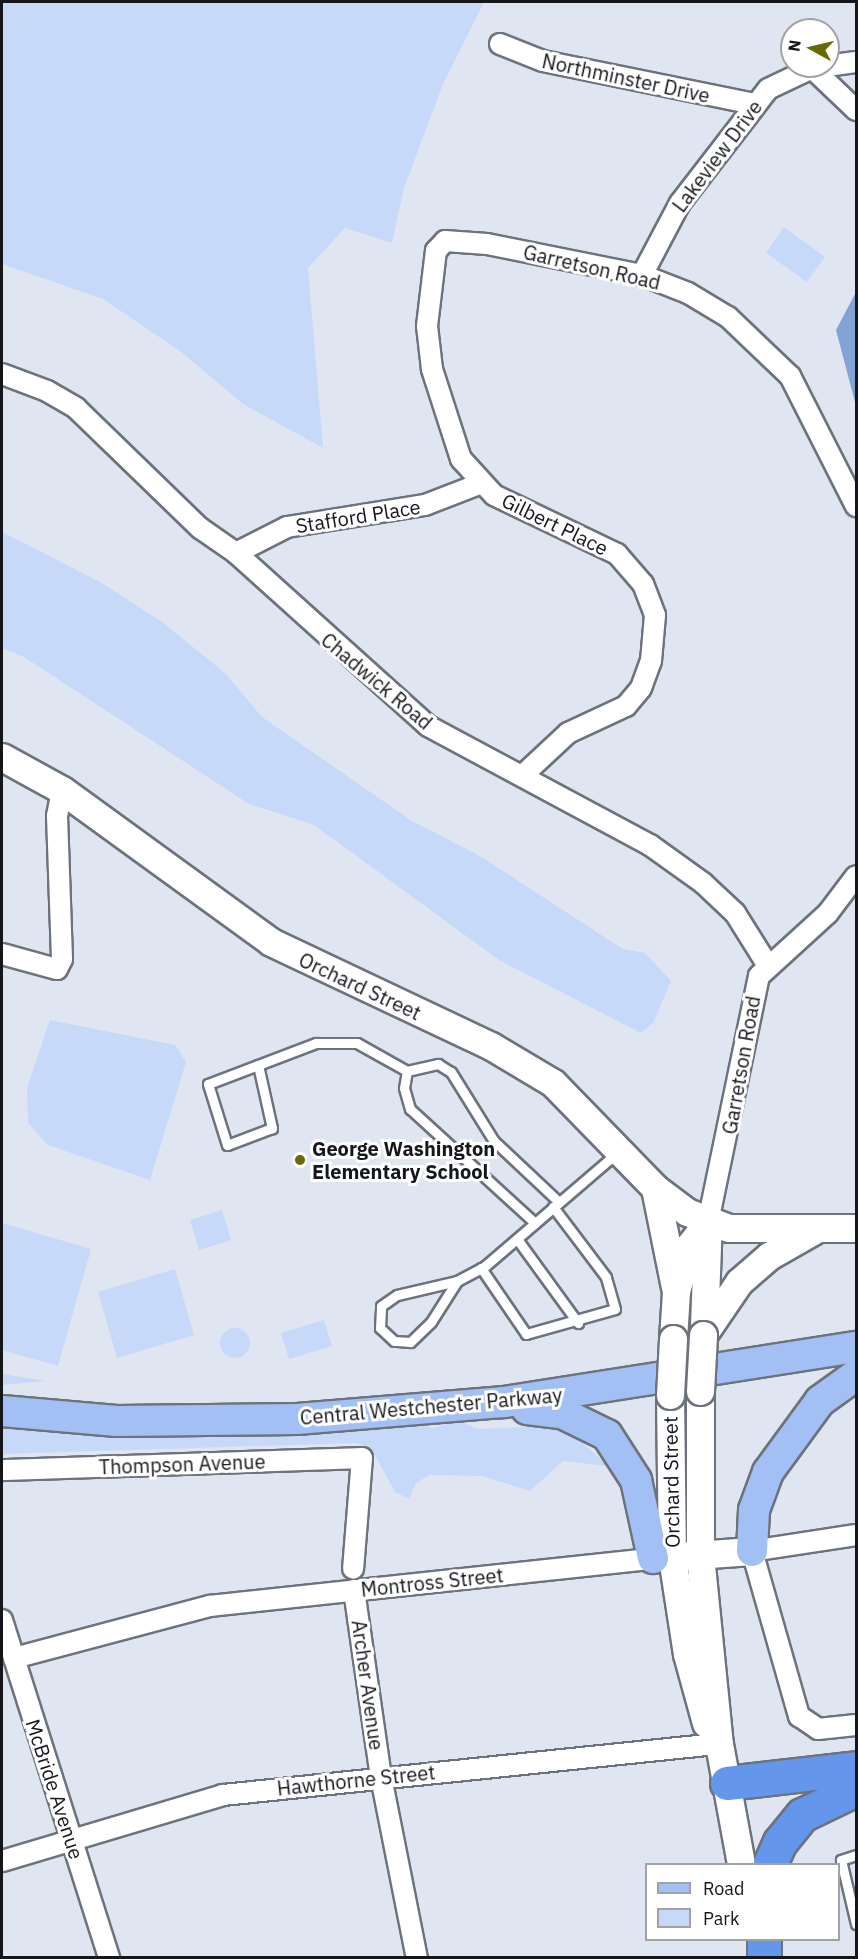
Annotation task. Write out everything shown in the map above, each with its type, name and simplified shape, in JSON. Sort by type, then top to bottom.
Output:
[{"type":"highway","points":[[728,1792],[856,1768]]},
{"type":"highway","points":[[728,1792],[856,1788]]},
{"type":"highway","points":[[771,1863],[802,1815],[856,1788]]},
{"type":"highway","points":[[762,1958],[764,1941]]},
{"type":"main road","name":"Central Westchester Parkway","points":[[2,1391],[116,1402],[267,1401],[553,1376],[856,1328]]},
{"type":"main road","name":"Central Westchester Parkway","points":[[2,1411],[176,1423],[425,1408],[593,1390],[856,1347]]},
{"type":"main road","points":[[752,1551],[754,1510],[768,1472],[820,1401],[856,1376]]},
{"type":"main road","points":[[425,1408],[552,1410],[588,1422],[627,1460],[662,1558]]},
{"type":"street","name":"Northminster Drive","points":[[500,44],[543,61],[754,104]]},
{"type":"street","name":"Lakeview Drive","points":[[840,64],[856,62]]},
{"type":"street","name":"Lakeview Drive","points":[[642,275],[669,219],[754,104],[768,89],[791,78]]},
{"type":"street","points":[[822,78],[856,110]]},
{"type":"street","name":"Garretson Road","points":[[436,250],[456,239],[642,275],[688,293],[768,351],[809,403],[856,506]]},
{"type":"street","name":"Gilbert Place","points":[[436,250],[426,326],[432,369],[461,459],[494,495],[617,554],[643,584],[655,615],[651,661],[641,688],[626,706],[567,733],[523,775]]},
{"type":"street","name":"Chadwick Road","points":[[2,374],[48,391],[76,408],[200,528],[236,553],[324,638],[428,726],[523,775],[650,846],[703,884],[735,913],[767,964]]},
{"type":"street","name":"Stafford Place","points":[[236,553],[287,527],[425,506],[482,483]]},
{"type":"street","name":"Orchard Street","points":[[2,757],[62,790],[271,942],[491,1046],[553,1083],[655,1188],[708,1222]]},
{"type":"street","points":[[2,954],[57,969],[64,932],[57,816],[62,790]]},
{"type":"street","name":"Garretson Road","points":[[708,1222],[754,990],[767,964],[828,913],[856,876]]},
{"type":"street","points":[[655,1188],[676,1291]]},
{"type":"street","points":[[708,1222],[748,1230],[856,1228]]},
{"type":"street","name":"Orchard Street","points":[[708,1222],[689,1246],[676,1291],[662,1558],[706,1724],[719,1744]]},
{"type":"street","name":"Orchard Street","points":[[708,1222],[700,1391],[700,1556],[719,1744],[741,1863]]},
{"type":"street","points":[[704,1335],[739,1282],[769,1256],[815,1229]]},
{"type":"street","name":"Thompson Avenue","points":[[2,1470],[362,1458],[353,1569]]},
{"type":"street","name":"Montross Street","points":[[14,1658],[199,1608],[662,1558],[752,1551],[856,1535]]},
{"type":"street","points":[[752,1551],[803,1724],[818,1729],[856,1725]]},
{"type":"street","name":"Archer Avenue","points":[[354,1590],[381,1777],[417,1958]]},
{"type":"street","name":"McBride Avenue","points":[[2,1620],[109,1958]]},
{"type":"street","name":"Hawthorne Street","points":[[2,1862],[71,1839],[224,1795],[381,1777],[719,1744]]},
{"type":"street","points":[[757,1941],[762,1958]]},
{"type":"lane","points":[[258,1065],[272,1128],[227,1145],[208,1084],[258,1065],[316,1043],[357,1043],[407,1071],[438,1064],[451,1072],[494,1141],[556,1205],[614,1290],[615,1309],[578,1323],[526,1334],[482,1268]]},
{"type":"lane","points":[[407,1071],[404,1088],[410,1109],[535,1223]]},
{"type":"lane","points":[[457,1281],[431,1322],[410,1342],[394,1341],[380,1329],[381,1306],[397,1295],[457,1281],[482,1268],[620,1150]]},
{"type":"lane","points":[[517,1239],[578,1323]]},
{"type":"lane","points":[[856,1856],[841,1860],[856,1924]]},
{"type":"green space","points":[[2,2],[484,2],[443,84],[404,188],[392,243],[345,228],[308,268],[323,448],[243,404],[180,351],[103,299],[2,264]]},
{"type":"green space","points":[[784,227],[825,257],[807,282],[766,253]]},
{"type":"green space","points":[[2,532],[100,582],[162,622],[225,673],[262,717],[412,821],[480,856],[623,949],[645,953],[671,981],[653,1023],[641,1033],[499,960],[314,825],[249,804],[24,657],[2,648]]},
{"type":"green space","points":[[50,1020],[175,1045],[186,1062],[150,1180],[48,1145],[28,1123],[27,1088]]},
{"type":"green space","points":[[222,1210],[231,1240],[199,1250],[190,1220]]},
{"type":"green space","points":[[2,1223],[91,1249],[58,1366],[2,1350]]},
{"type":"green space","points":[[175,1269],[194,1335],[117,1358],[98,1292]]},
{"type":"green space","points":[[324,1320],[332,1346],[289,1359],[281,1333]]},
{"type":"green space","points":[[235,1328],[246,1332],[250,1343],[246,1354],[235,1358],[224,1354],[220,1343],[224,1332]]},
{"type":"green space","points":[[2,1374],[46,1381],[2,1385]]},
{"type":"green space","points":[[385,1420],[433,1428],[458,1421],[479,1429],[548,1426],[576,1437],[608,1466],[563,1461],[530,1491],[482,1476],[430,1475],[416,1483],[409,1499],[395,1492],[371,1448],[356,1443],[2,1454],[2,1421],[156,1436],[193,1428]]},
{"type":"water","points":[[856,292],[856,406],[836,330]]},
{"type":"place","name":"George Washington Elementary School","points":[[300,1160]]}]
